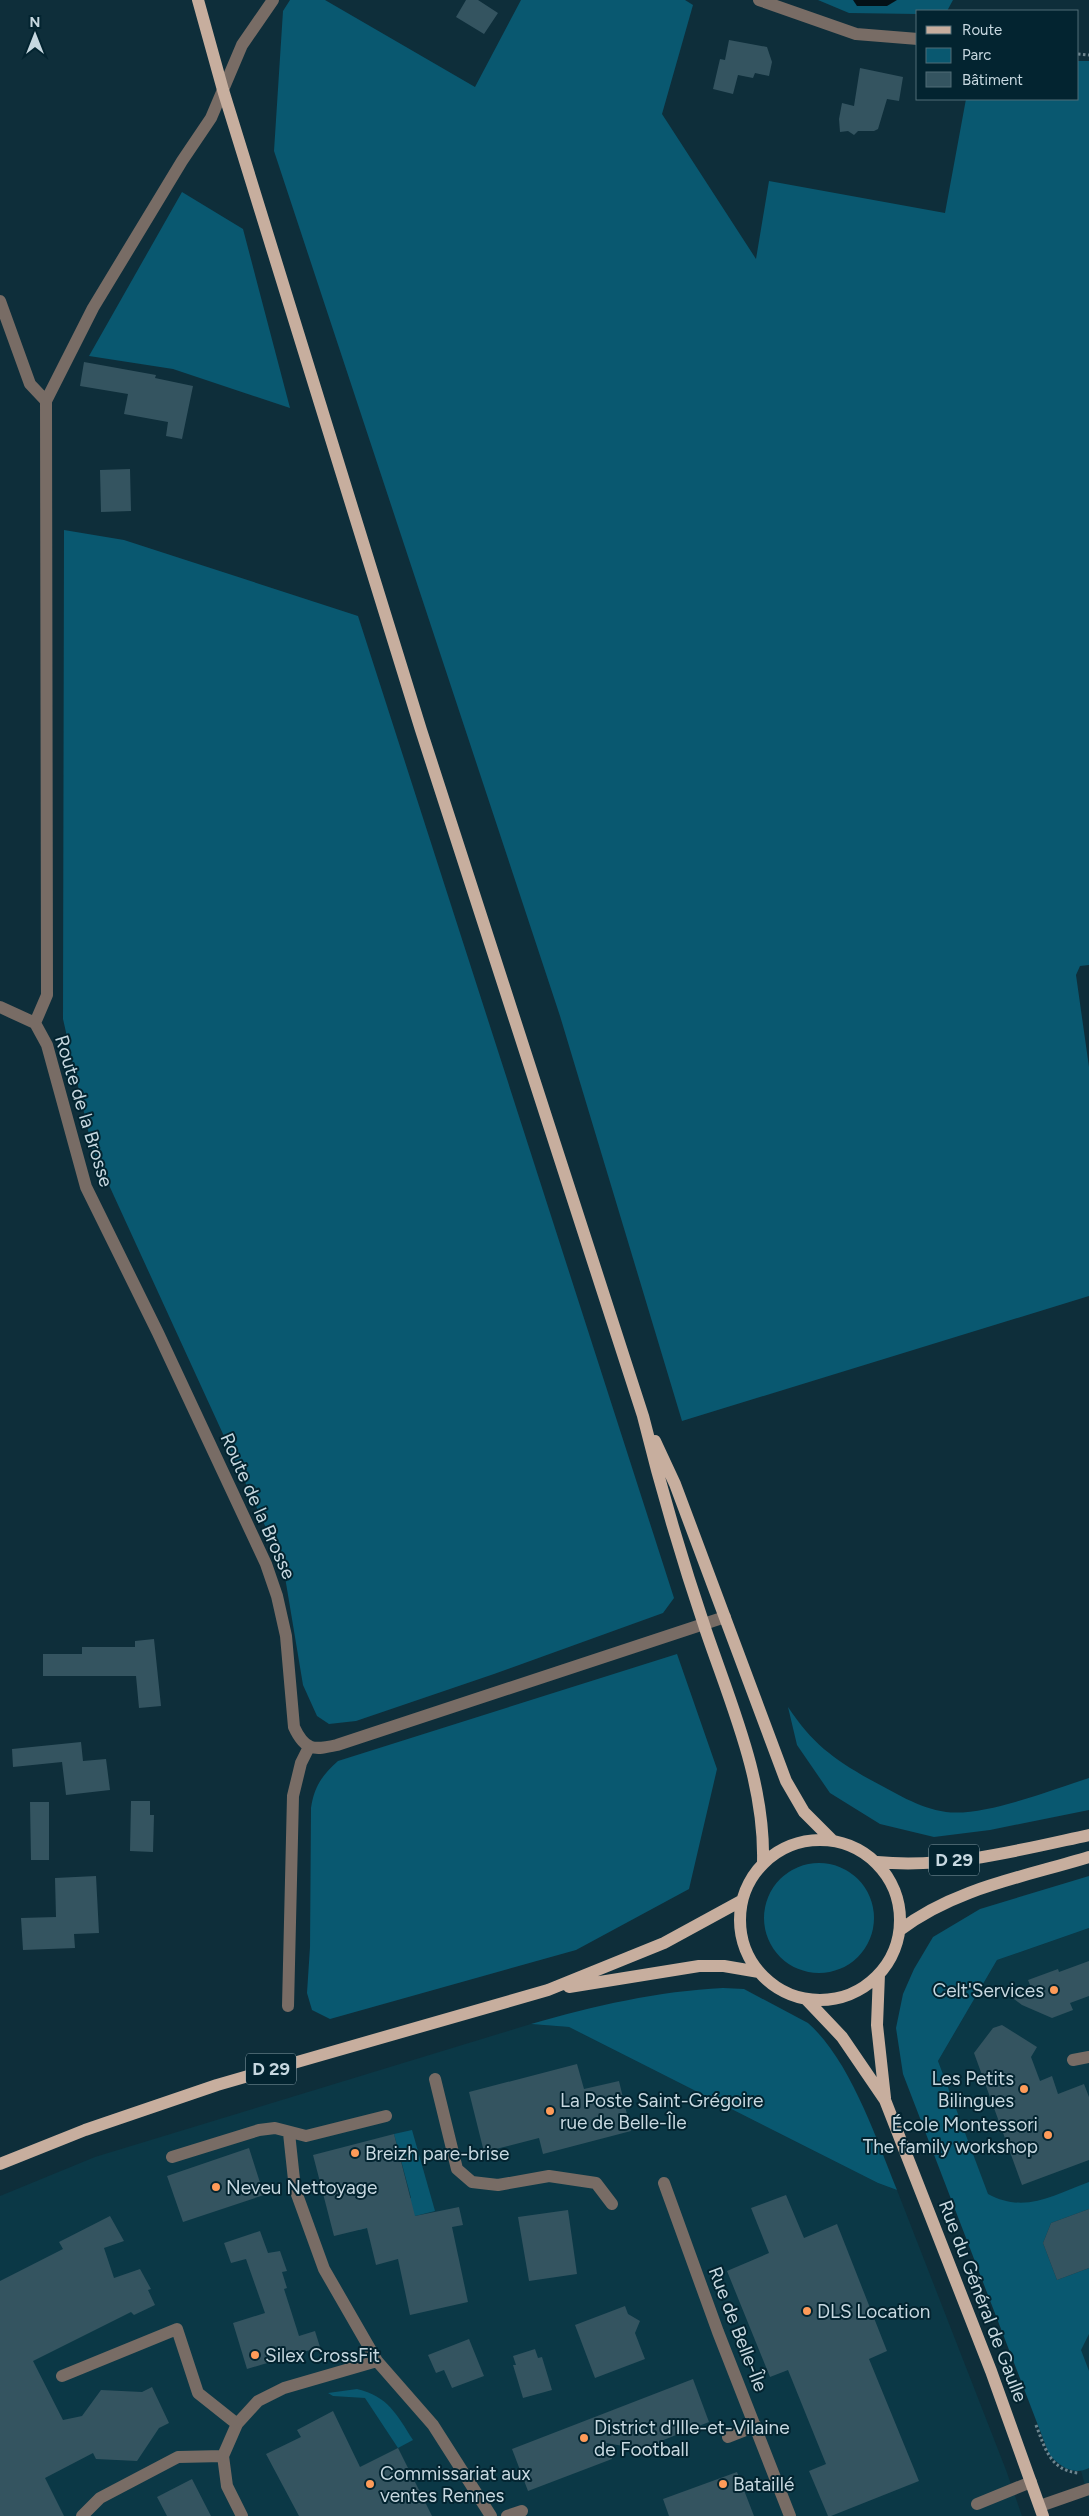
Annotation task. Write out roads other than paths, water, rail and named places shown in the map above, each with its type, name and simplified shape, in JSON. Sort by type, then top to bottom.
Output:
[{"type":"main road","points":[[198,0],[223,90],[424,739],[517,1032],[643,1416],[661,1488],[751,1764],[763,1830],[763,1862]]},
{"type":"main road","points":[[643,1416],[676,1484],[786,1781],[804,1812],[832,1840]]},
{"type":"main road","name":"D 29","points":[[877,1862],[896,1864],[968,1859],[1089,1835]]},
{"type":"main road","points":[[813,1839],[832,1840],[864,1852],[877,1862],[888,1877],[896,1894],[900,1912],[900,1930],[893,1953],[879,1974],[864,1987],[846,1996],[826,2000],[806,1999],[788,1994],[772,1985],[759,1972],[748,1956],[741,1939],[739,1920],[741,1901],[753,1874],[763,1862],[778,1851],[794,1843],[813,1839]]},
{"type":"main road","name":"D 29","points":[[900,1930],[933,1908],[957,1897],[1089,1857]]},
{"type":"main road","name":"D 29","points":[[0,2164],[86,2130],[217,2085],[548,1990],[664,1943],[741,1901]]},
{"type":"main road","name":"D 29","points":[[548,1990],[699,1966],[724,1966],[759,1972]]},
{"type":"main road","name":"Rue du Général de Gaulle","points":[[879,1974],[877,2025],[885,2100]]},
{"type":"main road","name":"Rue du Général de Gaulle","points":[[806,1999],[842,2037],[885,2100],[991,2371],[1042,2511]]},
{"type":"street","points":[[34,1023],[47,995],[46,401],[93,308],[182,161],[211,118],[242,44],[273,0]]},
{"type":"street","points":[[759,0],[856,34],[916,39]]},
{"type":"street","points":[[0,301],[30,384],[46,401]]},
{"type":"street","name":"Route de la Brosse","points":[[0,1007],[34,1023],[48,1045],[86,1187],[162,1342],[266,1564],[280,1606],[286,1636],[294,1728],[300,1740],[309,1747]]},
{"type":"street","points":[[288,2006],[293,1796],[301,1763],[309,1747],[320,1749],[337,1745],[725,1617]]},
{"type":"street","points":[[1073,2060],[1089,2057]]},
{"type":"street","points":[[435,2079],[457,2169],[472,2182],[498,2184],[549,2176],[587,2181],[596,2183],[612,2204]]},
{"type":"street","points":[[172,2157],[259,2130],[275,2128],[306,2136],[386,2116]]},
{"type":"street","points":[[289,2133],[295,2188],[324,2269],[377,2360],[433,2425],[492,2516]]},
{"type":"street","name":"Rue de Belle-Île","points":[[664,2183],[718,2332],[790,2516]]},
{"type":"street","points":[[62,2376],[178,2329],[198,2393],[237,2424]]},
{"type":"street","points":[[242,2516],[227,2486],[222,2456],[237,2424],[258,2401],[284,2388],[377,2360]]},
{"type":"street","points":[[728,2437],[756,2426]]},
{"type":"street","points":[[82,2516],[100,2498],[178,2457],[222,2456]]},
{"type":"street","points":[[977,2504],[1031,2482]]},
{"type":"street","points":[[1042,2511],[1089,2489]]},
{"type":"street","points":[[508,2516],[522,2511]]},
{"type":"place","name":"Celt'Services","points":[[1054,1990]]},
{"type":"place","name":"Les Petits Bilingues","points":[[1024,2089]]},
{"type":"place","name":"La Poste Saint-Grégoire rue de Belle-Île","points":[[550,2111]]},
{"type":"place","name":"École Montessori The family workshop","points":[[1048,2135]]},
{"type":"place","name":"Breizh pare-brise","points":[[355,2153]]},
{"type":"place","name":"Neveu Nettoyage","points":[[216,2187]]},
{"type":"place","name":"DLS Location","points":[[807,2311]]},
{"type":"place","name":"Silex CrossFit","points":[[255,2355]]},
{"type":"place","name":"District d'Ille-et-Vilaine de Football","points":[[584,2438]]},
{"type":"place","name":"Commissariat aux ventes Rennes","points":[[370,2484]]},
{"type":"place","name":"Bataillé","points":[[723,2484]]}]
